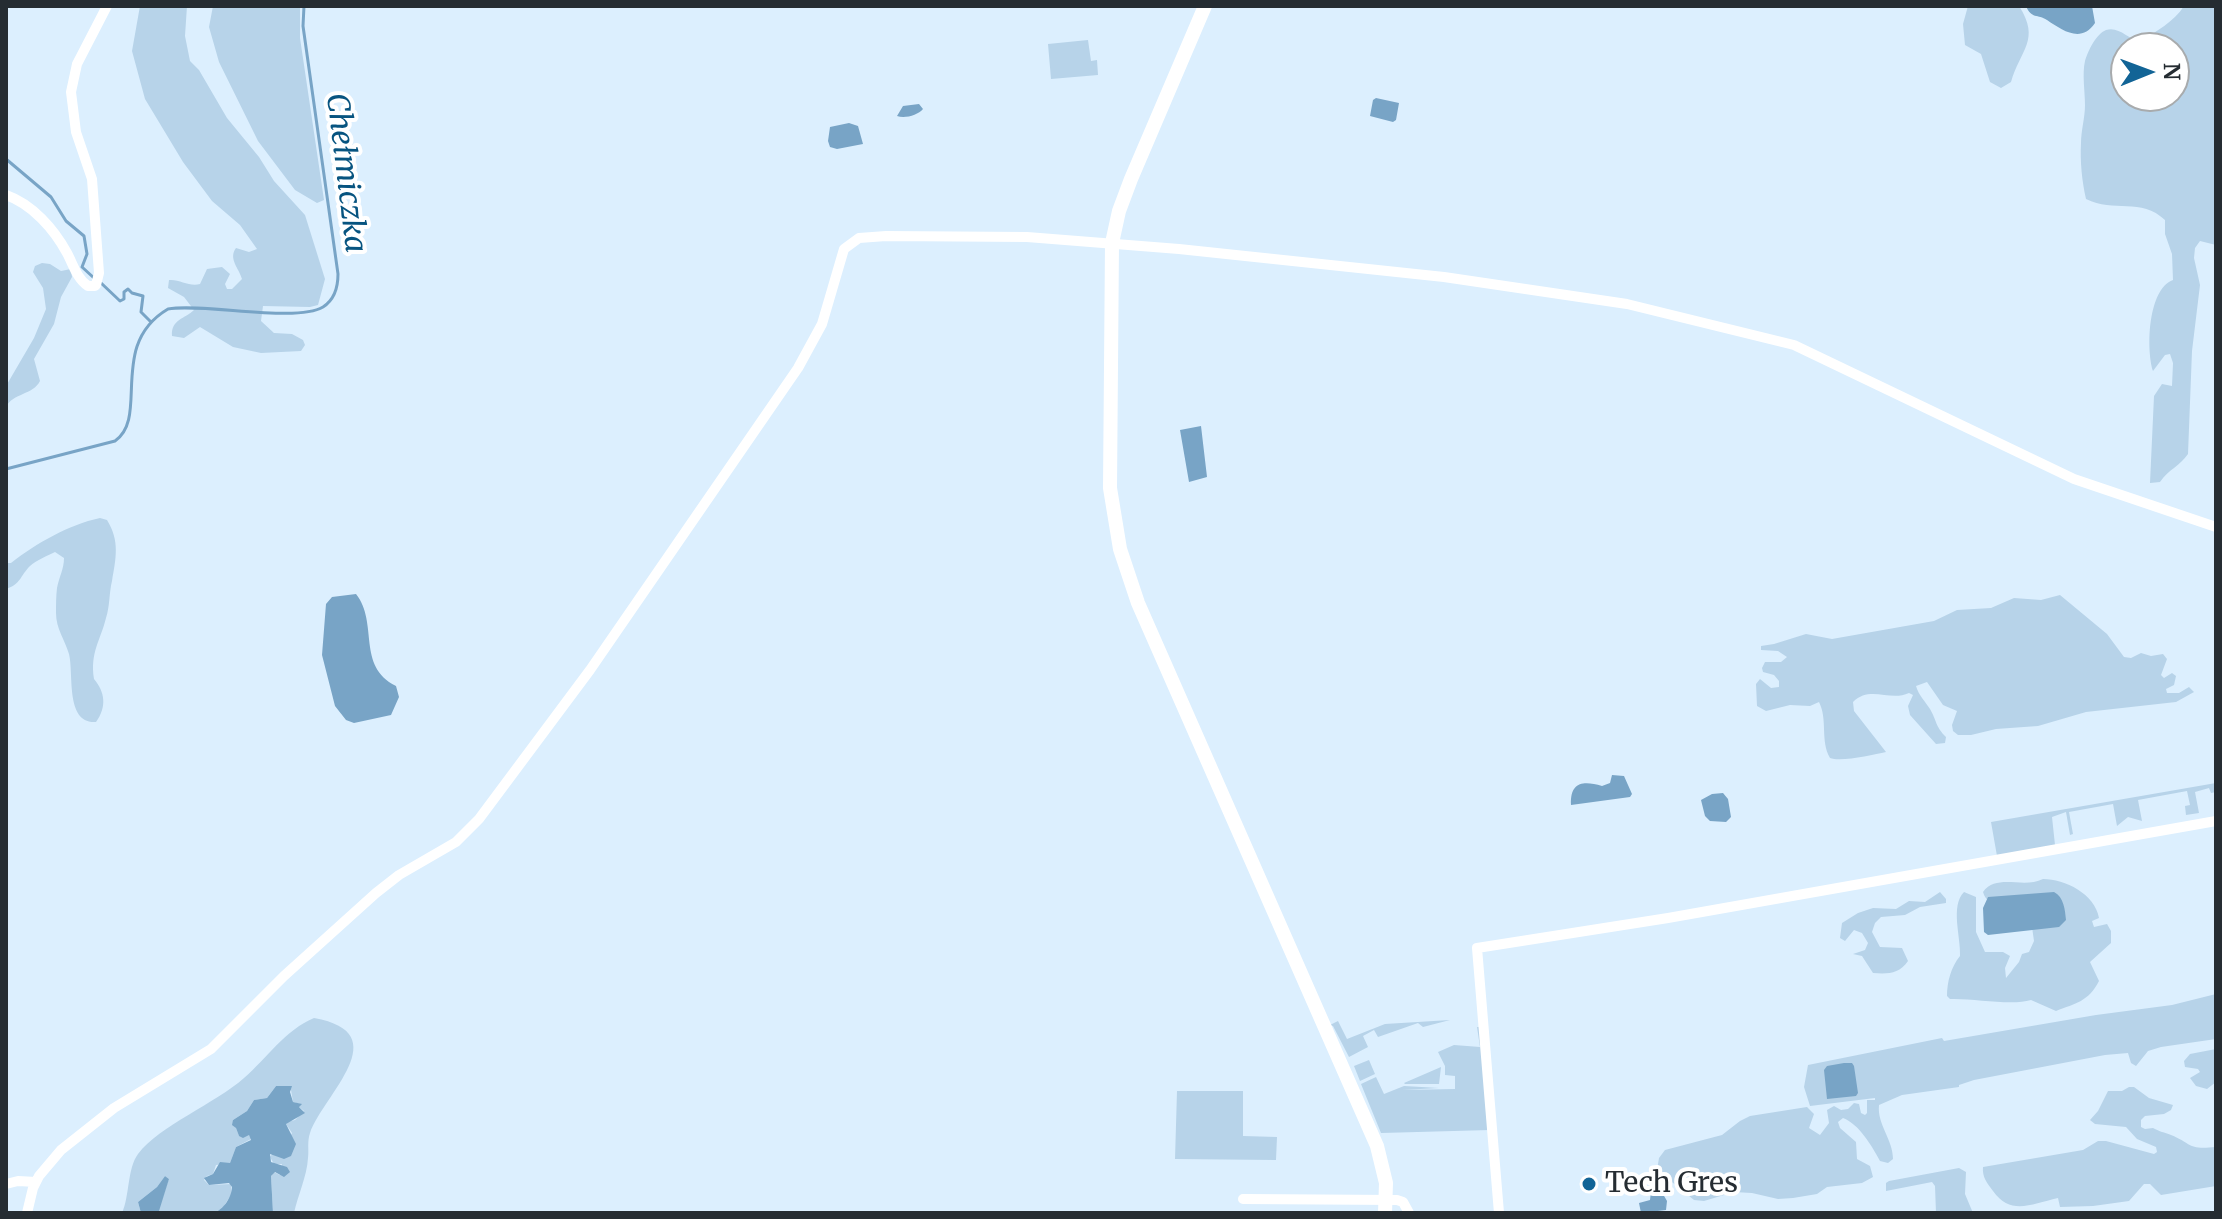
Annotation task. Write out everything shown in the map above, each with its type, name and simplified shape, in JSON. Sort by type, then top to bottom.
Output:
[{"type":"main road","points":[[1205,6],[1131,179],[1112,243],[1109,479],[1114,521],[1123,561],[1157,646],[1377,1146],[1384,1171],[1386,1207]]},
{"type":"street","points":[[6,195],[18,200],[38,216],[64,248],[81,281],[88,286],[96,282],[92,179],[74,125],[71,92],[77,64],[107,7]]},
{"type":"street","points":[[27,1213],[36,1182],[50,1161],[71,1140],[114,1108],[204,1054],[376,893],[456,842],[479,819],[590,670],[804,360],[822,324],[839,260],[849,244],[859,238],[1027,237],[1112,243],[1444,277],[1627,304],[1794,345],[2074,479],[2216,527]]},
{"type":"street","points":[[1499,1213],[1477,948],[1668,918],[2216,821]]},
{"type":"street","points":[[6,1184],[36,1182]]},
{"type":"street","points":[[1243,1199],[1386,1207],[1397,1200],[1403,1202],[1409,1213]]},
{"type":"shaded area","points":[[140,6],[187,6],[185,36],[190,61],[274,181],[305,215],[325,279],[318,305],[263,306],[261,321],[274,333],[292,334],[303,340],[305,345],[301,351],[261,353],[233,347],[200,327],[184,338],[172,336],[176,323],[194,310],[184,297],[168,288],[169,280],[200,284],[207,269],[222,267],[230,274],[225,284],[227,289],[232,289],[242,279],[234,260],[236,248],[249,252],[257,249],[240,225],[212,201],[183,162],[145,99],[132,51]]},
{"type":"shaded area","points":[[213,6],[300,6],[300,38],[324,200],[317,203],[295,190],[258,141],[219,62],[209,27]]},
{"type":"shaded area","points":[[1968,6],[2019,6],[2025,18],[2029,37],[2027,45],[2011,82],[2001,88],[1990,82],[1981,54],[1965,45],[1963,24]]},
{"type":"shaded area","points":[[2026,6],[2092,6],[2095,23],[2084,33],[2071,33],[2032,15]]},
{"type":"shaded area","points":[[2184,6],[2216,6],[2216,245],[2200,241],[2195,248],[2200,285],[2192,351],[2188,454],[2160,482],[2150,483],[2154,396],[2162,384],[2172,386],[2173,363],[2170,354],[2165,355],[2153,371],[2151,320],[2158,295],[2173,280],[2172,254],[2165,234],[2165,220],[2156,213],[2086,199],[2081,157],[2084,71],[2085,61],[2096,39],[2106,30],[2115,30],[2119,32],[2110,32],[2110,112],[2190,112],[2190,32],[2155,32]]},
{"type":"shaded area","points":[[1088,40],[1091,61],[1097,60],[1098,75],[1051,79],[1048,44]]},
{"type":"shaded area","points":[[1376,98],[1399,103],[1396,120],[1393,122],[1370,116]]},
{"type":"shaded area","points":[[919,104],[923,109],[918,113],[907,117],[897,116],[903,106]]},
{"type":"shaded area","points":[[849,123],[858,126],[863,144],[837,149],[830,147],[830,127]]},
{"type":"shaded area","points":[[42,263],[61,271],[71,269],[72,277],[61,297],[54,324],[34,359],[40,381],[6,407],[6,386],[34,338],[46,309],[43,288],[33,272],[35,266]]},
{"type":"shaded area","points":[[1201,426],[1207,477],[1189,482],[1180,430]]},
{"type":"shaded area","points":[[100,518],[107,520],[111,528],[116,550],[107,613],[93,661],[94,679],[103,700],[96,722],[79,715],[75,707],[69,654],[56,619],[57,588],[64,558],[55,552],[42,558],[30,566],[15,585],[6,589],[6,563],[11,563],[65,530]]},
{"type":"shaded area","points":[[356,594],[363,605],[376,667],[396,686],[399,697],[391,715],[354,723],[346,720],[335,706],[322,655],[326,604],[332,597]]},
{"type":"shaded area","points":[[2060,595],[2107,634],[2124,657],[2131,658],[2141,653],[2151,656],[2163,654],[2167,659],[2161,675],[2164,678],[2172,673],[2176,676],[2174,685],[2166,689],[2167,693],[2179,693],[2189,687],[2194,692],[2176,702],[2086,712],[2038,726],[1958,735],[1952,725],[1957,711],[1943,705],[1927,682],[1916,686],[1946,737],[1945,743],[1936,744],[1910,715],[1908,706],[1913,695],[1866,695],[1853,702],[1854,711],[1886,752],[1842,759],[1830,758],[1827,751],[1819,702],[1810,706],[1790,705],[1766,711],[1757,706],[1756,684],[1760,679],[1771,688],[1779,687],[1774,675],[1763,672],[1765,662],[1781,662],[1787,657],[1778,651],[1761,650],[1761,646],[1806,634],[1832,639],[1934,621],[1957,610],[1991,608],[2014,598],[2041,600]]},
{"type":"shaded area","points":[[1612,775],[1624,776],[1632,794],[1630,797],[1571,805],[1576,787],[1584,783],[1602,786],[1610,783]]},
{"type":"shaded area","points":[[2216,783],[2216,792],[2211,793],[2209,788],[2195,792],[2199,813],[2186,815],[2185,806],[2190,805],[2187,791],[2138,800],[2142,821],[2128,817],[2117,826],[2113,804],[2069,812],[2073,834],[2070,835],[2066,812],[2052,817],[2055,845],[1997,856],[1991,822]]},
{"type":"shaded area","points":[[1723,793],[1728,799],[1731,817],[1726,822],[1710,821],[1705,816],[1701,800]]},
{"type":"shaded area","points":[[2043,879],[2069,885],[2085,895],[2099,918],[2092,921],[2094,927],[2107,924],[2111,931],[2111,943],[2090,962],[2099,981],[2095,988],[2081,1001],[2056,1011],[2031,1000],[1950,999],[1947,996],[1949,980],[1960,956],[1958,905],[1964,892],[1976,897],[1976,932],[1985,952],[2003,952],[2010,956],[2005,968],[2006,978],[2022,954],[2029,952],[2034,941],[2030,913],[1996,906],[1983,892],[1995,883],[2027,883]]},
{"type":"shaded area","points":[[1940,892],[1946,903],[1920,907],[1905,915],[1881,917],[1875,923],[1872,932],[1880,947],[1902,948],[1908,961],[1897,971],[1873,973],[1862,956],[1853,954],[1865,950],[1868,943],[1862,933],[1854,930],[1845,941],[1840,938],[1842,923],[1858,913],[1873,908],[1896,909],[1909,901],[1925,902]]},
{"type":"shaded area","points":[[2054,892],[2062,900],[2065,912],[2066,920],[2059,927],[1988,935],[1984,932],[1983,908],[1988,897]]},
{"type":"shaded area","points":[[2216,994],[2216,1039],[2148,1051],[2136,1066],[2131,1063],[2128,1053],[2105,1055],[1974,1080],[1959,1087],[1902,1095],[1879,1105],[1880,1119],[1891,1145],[1893,1159],[1888,1163],[1880,1161],[1860,1130],[1843,1118],[1838,1122],[1840,1128],[1856,1142],[1857,1159],[1870,1166],[1873,1177],[1862,1183],[1827,1187],[1817,1194],[1793,1198],[1778,1199],[1734,1192],[1704,1201],[1694,1200],[1657,1170],[1659,1158],[1665,1150],[1722,1135],[1750,1116],[1807,1107],[1814,1114],[1809,1128],[1820,1135],[1829,1123],[1827,1110],[1834,1106],[1841,1110],[1848,1109],[1854,1103],[1859,1104],[1861,1113],[1867,1113],[1867,1100],[1875,1098],[1810,1106],[1804,1087],[1808,1065],[1942,1038],[1944,1041],[2172,1005]]},
{"type":"shaded area","points":[[314,1018],[339,1026],[351,1037],[353,1051],[349,1066],[310,1133],[306,1172],[294,1213],[273,1213],[271,1176],[274,1172],[280,1175],[282,1164],[274,1164],[270,1157],[273,1153],[280,1157],[292,1133],[287,1122],[295,1120],[304,1111],[300,1104],[293,1102],[291,1090],[276,1086],[267,1098],[254,1100],[247,1111],[233,1120],[239,1136],[249,1135],[251,1139],[236,1147],[230,1163],[216,1165],[213,1174],[204,1180],[209,1185],[231,1184],[232,1193],[221,1211],[151,1213],[163,1198],[169,1179],[165,1176],[138,1202],[141,1213],[122,1213],[134,1160],[147,1144],[232,1087],[285,1037]]},
{"type":"shaded area","points":[[1450,1020],[1423,1027],[1418,1023],[1378,1037],[1374,1030],[1363,1036],[1368,1047],[1349,1057],[1330,1025],[1338,1021],[1347,1039],[1385,1024]]},
{"type":"shaded area","points":[[1479,1027],[1490,1130],[1381,1133],[1361,1084],[1376,1077],[1384,1094],[1404,1086],[1439,1088],[1402,1090],[1455,1089],[1455,1076],[1445,1075],[1445,1066],[1438,1052],[1454,1045],[1480,1047]]},
{"type":"shaded area","points":[[2216,1049],[2216,1082],[2207,1089],[2196,1086],[2190,1078],[2200,1072],[2185,1067],[2184,1061],[2190,1054]]},
{"type":"shaded area","points":[[1369,1060],[1375,1074],[1360,1081],[1354,1066]]},
{"type":"shaded area","points":[[1844,1063],[1854,1066],[1858,1093],[1856,1096],[1827,1099],[1824,1070],[1827,1066]]},
{"type":"shaded area","points":[[1441,1067],[1439,1084],[1404,1083]]},
{"type":"shaded area","points":[[276,1086],[292,1086],[293,1102],[302,1104],[299,1107],[305,1113],[286,1124],[296,1144],[291,1156],[284,1159],[270,1154],[271,1162],[287,1167],[290,1172],[284,1177],[275,1172],[271,1176],[273,1213],[214,1213],[226,1203],[232,1187],[229,1183],[209,1185],[204,1178],[213,1174],[220,1162],[230,1163],[236,1147],[251,1140],[249,1135],[239,1136],[232,1125],[233,1120],[247,1111],[254,1100],[267,1098]]},
{"type":"shaded area","points":[[2134,1087],[2149,1098],[2173,1105],[2164,1114],[2145,1116],[2141,1127],[2153,1128],[2195,1147],[2216,1147],[2216,1186],[2161,1195],[2150,1184],[2144,1184],[2129,1201],[2060,1207],[2058,1198],[2014,1206],[2000,1199],[1989,1185],[1983,1167],[2083,1150],[2098,1141],[2154,1154],[2157,1152],[2156,1147],[2137,1139],[2126,1127],[2095,1124],[2090,1120],[2108,1091],[2122,1091]]},
{"type":"shaded area","points":[[1177,1091],[1243,1091],[1243,1136],[1277,1137],[1276,1160],[1175,1159]]},
{"type":"shaded area","points":[[1959,1168],[1966,1172],[1965,1194],[1973,1213],[1936,1213],[1935,1186],[1932,1182],[1886,1191],[1889,1181]]},
{"type":"shaded area","points":[[165,1176],[169,1179],[159,1211],[141,1213],[138,1202]]},
{"type":"shaded area","points":[[1660,1189],[1667,1201],[1666,1210],[1641,1213],[1639,1203],[1650,1200],[1651,1191]]},
{"type":"waterway","name":"Chełmiczka","points":[[6,469],[115,441],[125,430],[129,415],[134,360],[139,341],[150,324],[168,309],[293,313],[323,307],[333,297],[338,274],[303,26],[304,6]]},
{"type":"waterway","points":[[6,159],[51,197],[66,221],[84,236],[87,254],[82,267],[94,278]]},
{"type":"waterway","points":[[100,282],[120,301],[128,289],[143,296],[141,312],[150,321]]},
{"type":"place","name":"Tech Gres","points":[[1589,1184]]}]
